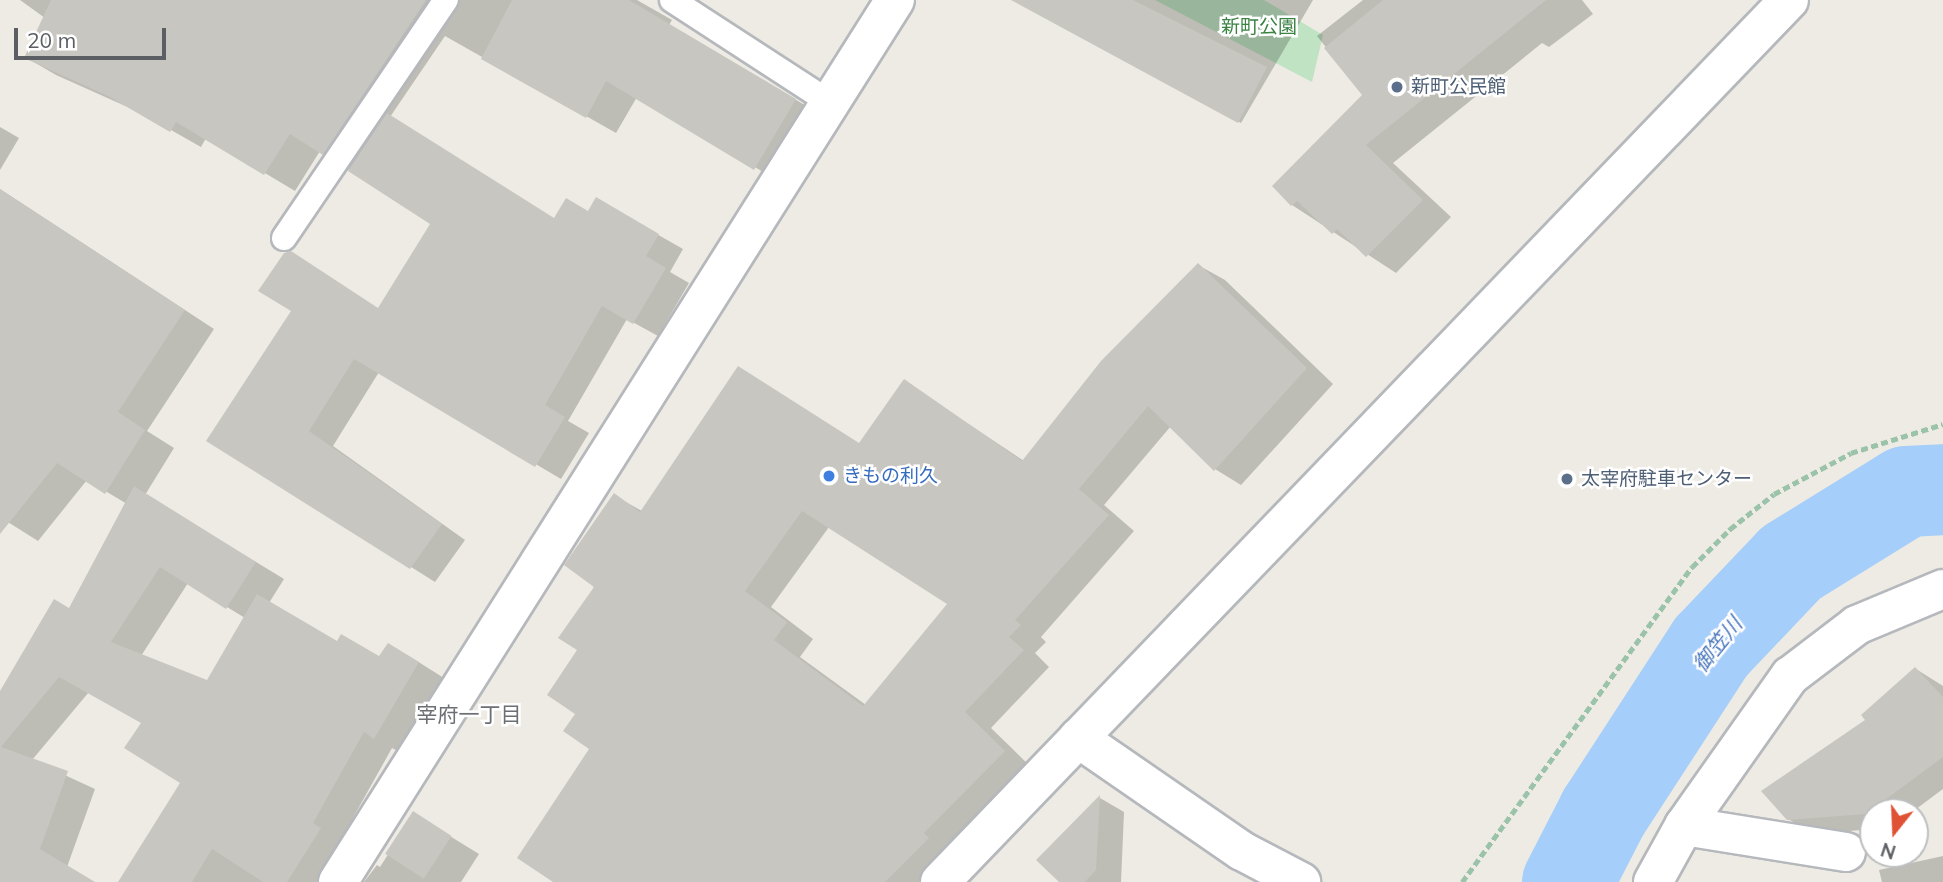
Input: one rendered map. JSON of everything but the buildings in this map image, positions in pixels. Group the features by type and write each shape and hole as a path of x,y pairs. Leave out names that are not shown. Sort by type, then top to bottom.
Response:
{"street":[{"path":"338,882 828,102 895,0"},
{"path":"940,882 1788,0"},
{"path":"1653,882 1684,826 1790,676 1857,625 1943,589"},
{"path":"1078,738 1242,851 1301,882"},
{"path":"1684,826 1846,852"}],"lane":[{"path":"284,238 446,0"},
{"path":"672,0 828,102"}],"path":[{"path":"1462,882 1692,567 1730,529 1774,494 1851,453 1943,424"}],"green space":[{"name":"新町公園","path":"1155,0 1264,0 1323,35 1312,82"}],"waterway":[{"name":"御笠川","path":"1567,882 1603,812 1711,646 1791,562 1906,491 1943,489"}],"place":[{"name":"新町公民館","path":"1397,87"},
{"name":"きもの利久","path":"829,476"},
{"name":"太宰府駐車センター","path":"1567,479"}],"district":[{"name":"宰府一丁目","path":"469,714"}]}
